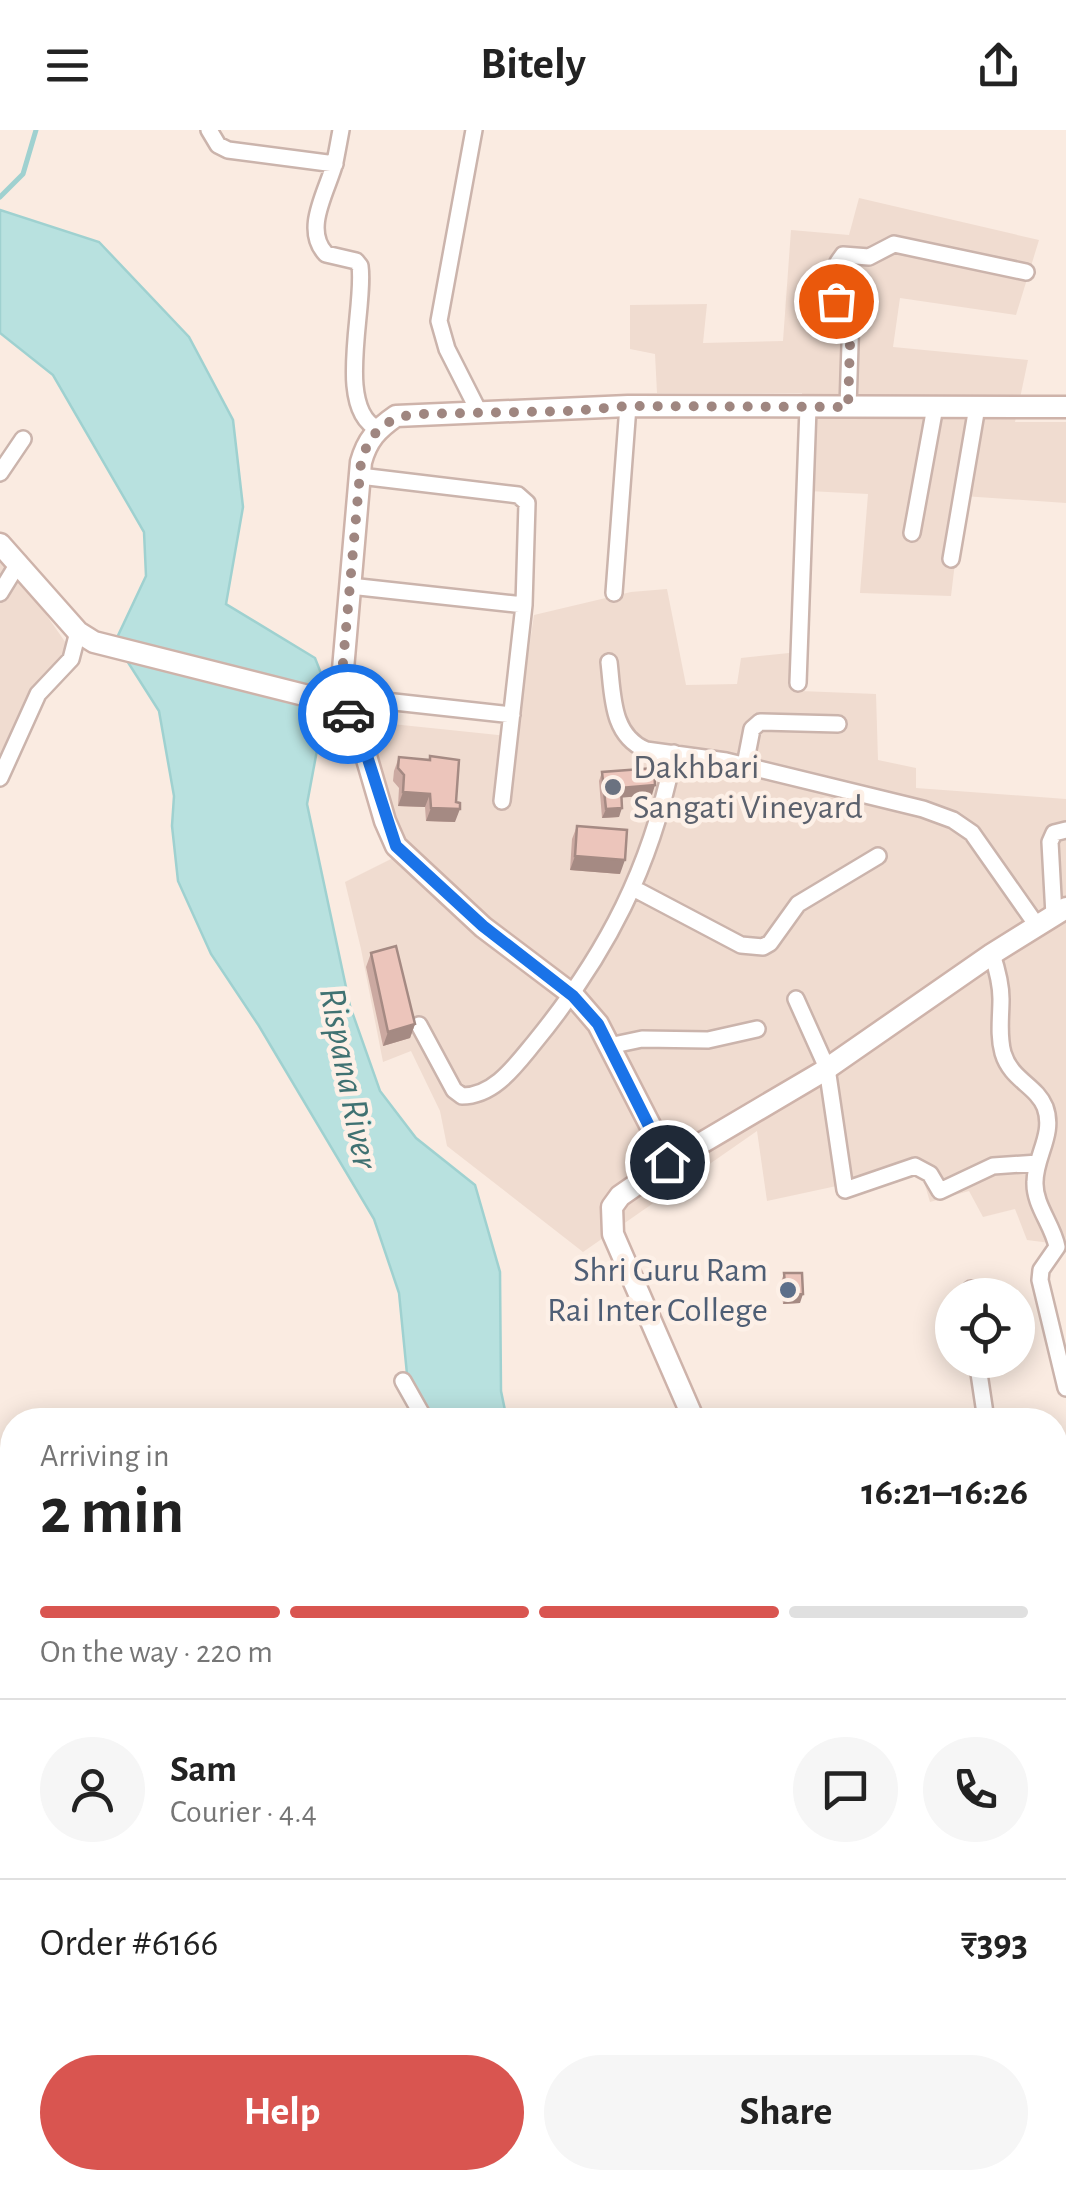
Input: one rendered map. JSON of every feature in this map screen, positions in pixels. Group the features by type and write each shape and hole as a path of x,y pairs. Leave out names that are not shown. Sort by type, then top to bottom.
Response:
{"street":[{"path":"209,130 218,145 228,150 334,164"},
{"path":"341,130 320,207 317,240 326,254 356,261 360,266 354,397 363,418 378,429"},
{"path":"474,130 440,321 448,349 479,412"},
{"path":"848,407 851,313 835,296 838,262 843,255 869,257 894,244 1026,272"},
{"path":"614,593 628,406"},
{"path":"666,1164 668,1160 598,1024 573,996 483,926 396,846 357,725 338,701 366,445 378,429 396,416 628,406 1066,407"},
{"path":"912,532 935,407"},
{"path":"950,558 978,407"},
{"path":"798,683 808,408"},
{"path":"0,473 22,439"},
{"path":"360,476 525,498 529,510 524,604 502,801"},
{"path":"0,544 78,632 105,647 338,701 512,715"},
{"path":"0,593 18,562"},
{"path":"350,586 524,604"},
{"path":"0,778 38,694 71,660 78,632"},
{"path":"609,662 614,708 627,739 646,750 745,765 953,820 972,833 1053,917"},
{"path":"745,765 752,729 760,722 838,724"},
{"path":"420,1025 454,1090 462,1096 474,1096 496,1084 521,1058 573,996 610,936 656,831 674,753"},
{"path":"1053,917 1050,842 1054,834 1066,830"},
{"path":"634,888 741,945 762,947 770,943 798,904 878,856"},
{"path":"689,1408 613,1234 612,1207 620,1196 666,1164 827,1068 992,954 1053,917"},
{"path":"992,954 998,975 1000,1035 1006,1064 1046,1108 1048,1127 1034,1187 1056,1248 1042,1270 1041,1291 1066,1388"},
{"path":"796,999 827,1068 844,1190 914,1166 930,1174 940,1190 992,1166 1038,1162"},
{"path":"609,1046 642,1039 708,1040 757,1029"},
{"path":"980,1378 984,1408"},
{"path":"403,1381 418,1408"}],"shaded area":[{"path":"859,198 1039,240 1016,315 900,298 893,347 1028,360 1015,422 1066,422 1066,503 963,496 951,596 860,593 868,494 808,491 802,393 657,393 655,354 630,349 630,305 707,304 703,343 783,341 791,230 849,235"},
{"path":"0,560 77,659 16,724 0,754"},
{"path":"667,589 686,685 737,684 741,658 799,652 800,691 876,694 878,760 916,768 916,788 1066,799 1066,1245 1027,1240 1015,1209 983,1217 969,1191 930,1202 920,1168 767,1201 757,1131 583,1252 447,1146 440,1111 411,1051 383,1062 345,882 403,853 380,768 373,722 516,737 534,615 631,592"}],"water":[{"name":"Rispana River","path":"0,210 99,242 189,337 233,420 243,507 226,604 315,658 328,691 307,804 350,1006 380,1091 416,1138 475,1185 500,1272 505,1408 421,1408 408,1384 399,1293 374,1219 259,1026 211,954 178,881 172,826 174,796 159,711 115,642 146,576 144,532 53,375 0,333"}],"building":[{"path":"430,756 459,760 456,802 460,809 431,808 430,794 403,792 399,757 430,760"},
{"path":"654,768 655,785 621,788 622,808 606,809 602,772"},
{"path":"577,826 627,830 625,860 575,856"},
{"path":"396,946 415,1024 388,1032 371,953"},
{"path":"784,1273 802,1273 803,1294 786,1295"}],"waterway":[{"path":"0,197 23,174 36,130"}],"way so far":[{"path":"348,714 340,704 340,696 361,462 366,445 378,429 396,416 418,414 628,406 848,407 851,313 836,301"}],"place":[{"name":"Dakhbari Sangati Vineyard","path":"613,787"},
{"name":"Shri Guru Ram Rai Inter College","path":"788,1290"}],"route":[{"path":"348,714 357,725 396,846 483,926 573,996 598,1024 667,1162"}]}
